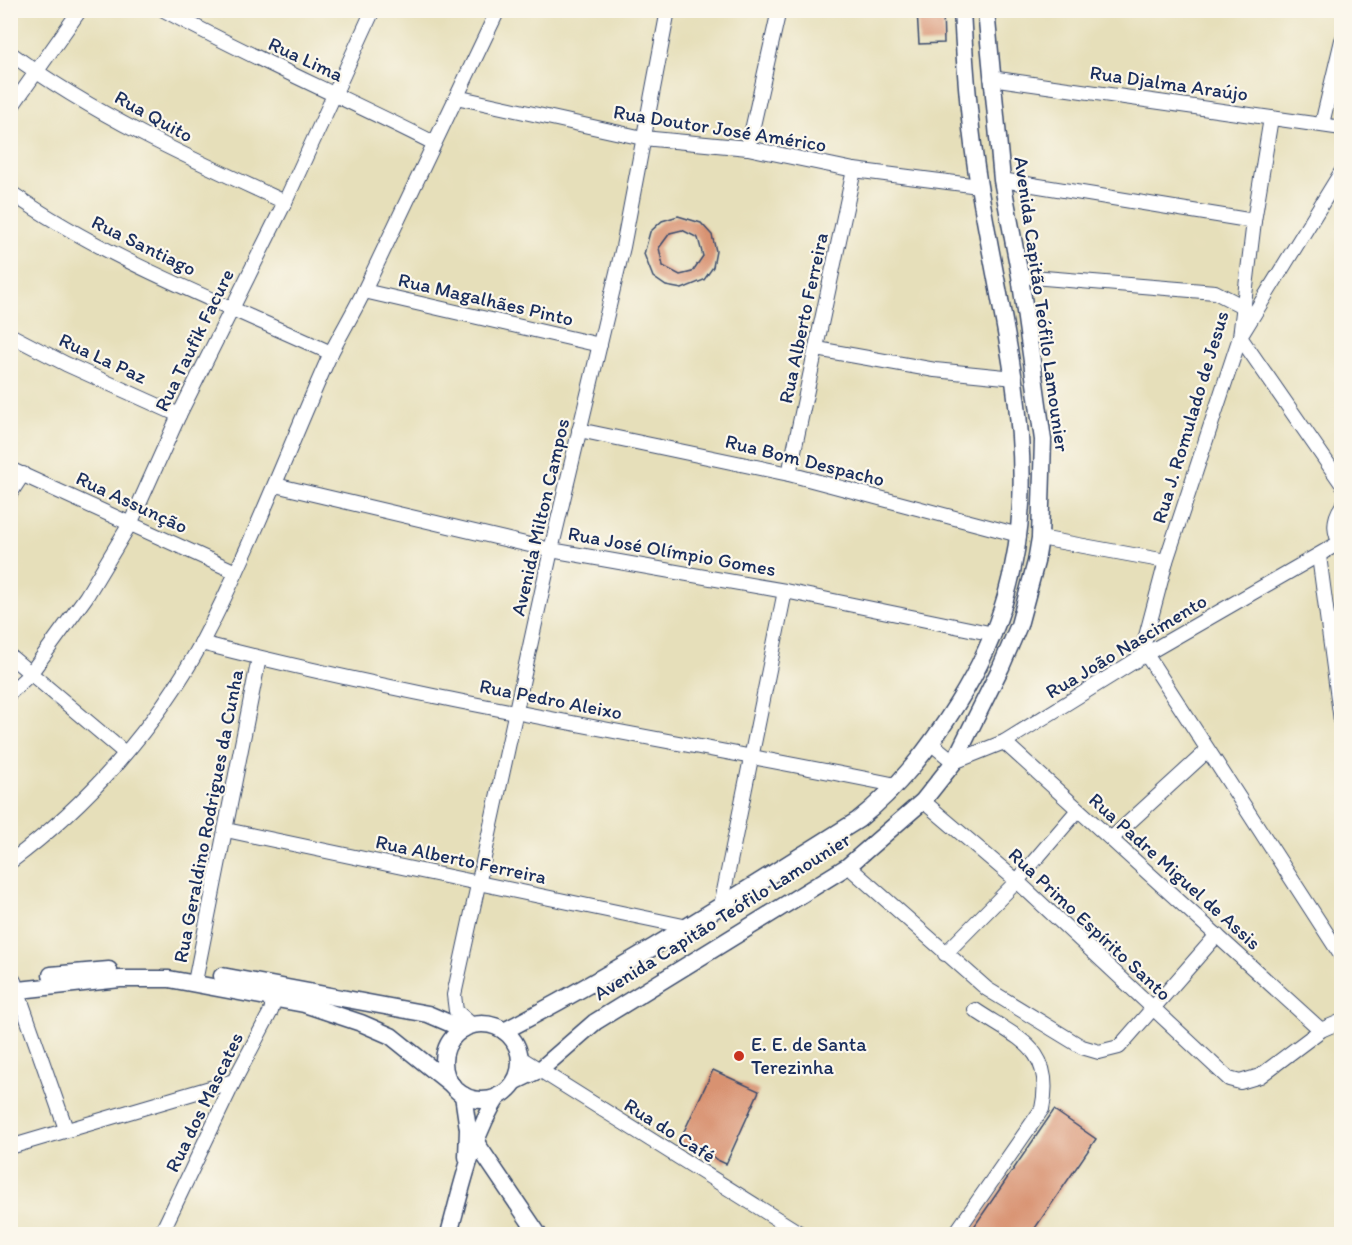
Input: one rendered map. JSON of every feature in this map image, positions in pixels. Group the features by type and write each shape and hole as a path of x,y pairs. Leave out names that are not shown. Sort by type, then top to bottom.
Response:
{"main road":[{"name":"Avenida Capitão Teófilo Lamounier","path":"504,1031 577,994 858,820 896,785 932,744 971,682 994,634 1009,592 1019,535 1023,458 1015,378 979,186 967,107 962,10"},
{"name":"Avenida Capitão Teófilo Lamounier","path":"516,1081 541,1069 595,1022 848,866 923,801 954,762 982,710 1019,625 1036,562 1040,538 1044,440 1020,276 1002,180 986,10"},
{"path":"967,107 994,102"},
{"path":"13,986 196,977 428,1014 468,1027"},
{"path":"277,991 391,1036 407,1046 458,1090 488,1099 500,1095"},
{"path":"449,1234 467,1167 489,1110 500,1095 516,1081 519,1057 517,1046 504,1031 489,1024 468,1027 453,1037 445,1054 446,1073 458,1090 468,1129 467,1167"},
{"path":"477,1144 538,1234"}],"street":[{"path":"10,109 80,10"},
{"name":"Rua Lima","path":"164,10 217,39 333,92 432,142"},
{"name":"Rua Taufik Facure","path":"10,693 30,674 86,597 131,522 179,415 285,202 333,92 373,10"},
{"path":"10,862 58,822 125,753 170,694 201,643 275,485 331,353 364,291 432,142 498,10"},
{"name":"Avenida Milton Campos","path":"468,1027 456,1011 454,996 517,714 550,550 623,247 668,10"},
{"path":"748,148 779,10"},
{"path":"1322,124 1337,73 1341,40"},
{"name":"Rua Quito","path":"10,53 36,72 178,153 285,202"},
{"name":"Rua Djalma Araújo","path":"991,78 1341,128"},
{"name":"Rua Doutor José Américo","path":"456,97 643,138 748,148 854,170 979,186"},
{"name":"Rua J. Romulado de Jesus","path":"1146,654 1144,638 1166,561 1239,337 1254,221 1271,118"},
{"name":"Rua Alberto Ferreira","path":"789,474 854,170"},
{"path":"1341,171 1239,337 1341,484"},
{"path":"1002,180 1254,221"},
{"name":"Rua Santiago","path":"10,192 46,217 112,254 331,353"},
{"path":"1020,276 1215,292 1244,307"},
{"name":"Rua Magalhães Pinto","path":"364,291 600,345"},
{"name":"Rua La Paz","path":"10,335 66,364 179,415"},
{"path":"817,349 935,370 1015,378"},
{"name":"Rua Bom Despacho","path":"579,430 789,474 1019,535"},
{"path":"10,494 17,472"},
{"name":"Rua Assunção","path":"17,472 131,522 236,572"},
{"name":"Rua José Olímpio Gomes","path":"275,485 550,550 785,591 994,634"},
{"path":"1340,544 1335,523 1341,506"},
{"path":"1040,538 1166,561"},
{"name":"Rua João Nascimento","path":"954,762 1004,742 1146,654 1340,544"},
{"path":"1319,556 1341,728"},
{"path":"721,906 785,591"},
{"name":"Rua Pedro Aleixo","path":"201,643 259,658 517,714 750,755 896,785"},
{"path":"1146,654 1341,957"},
{"path":"10,656 125,753"},
{"name":"Rua Geraldino Rodrigues da Cunha","path":"196,977 259,658"},
{"name":"Rua Padre Miguel de Assis","path":"1004,742 1321,1030"},
{"path":"932,744 954,762"},
{"path":"1112,838 1207,751"},
{"name":"Rua Primo Espírito Santo","path":"923,801 1017,881 1229,1078 1240,1082 1260,1076 1321,1030"},
{"path":"945,954 1017,881 1078,810"},
{"name":"Rua Alberto Ferreira","path":"226,830 687,927"},
{"path":"848,866 987,989 1082,1047 1099,1052 1119,1047 1217,935"},
{"path":"13,986 66,1129"},
{"name":"Rua dos Mascates","path":"161,1234 277,991"},
{"path":"955,1234 1041,1109 1046,1092 1044,1066 1031,1047 975,1010"},
{"path":"1321,1030 1341,1020"},
{"name":"Rua do Café","path":"519,1057 801,1234"},
{"path":"10,1147 234,1081"}],"building":[{"path":"917,10 943,10 944,43 919,44"},
{"path":"678,216 701,223 712,235 716,251 713,267 704,280 682,289 666,286 653,277 644,254 650,232 662,221","holes":["682,230 698,238 703,256 692,272 680,275 663,266 659,248 670,233"]},
{"path":"713,1070 759,1091 726,1164 679,1142"},
{"path":"1054,1110 1096,1139 1031,1234 969,1234"}],"place":[{"name":"E. E. de Santa Terezinha","path":"739,1056"}]}
